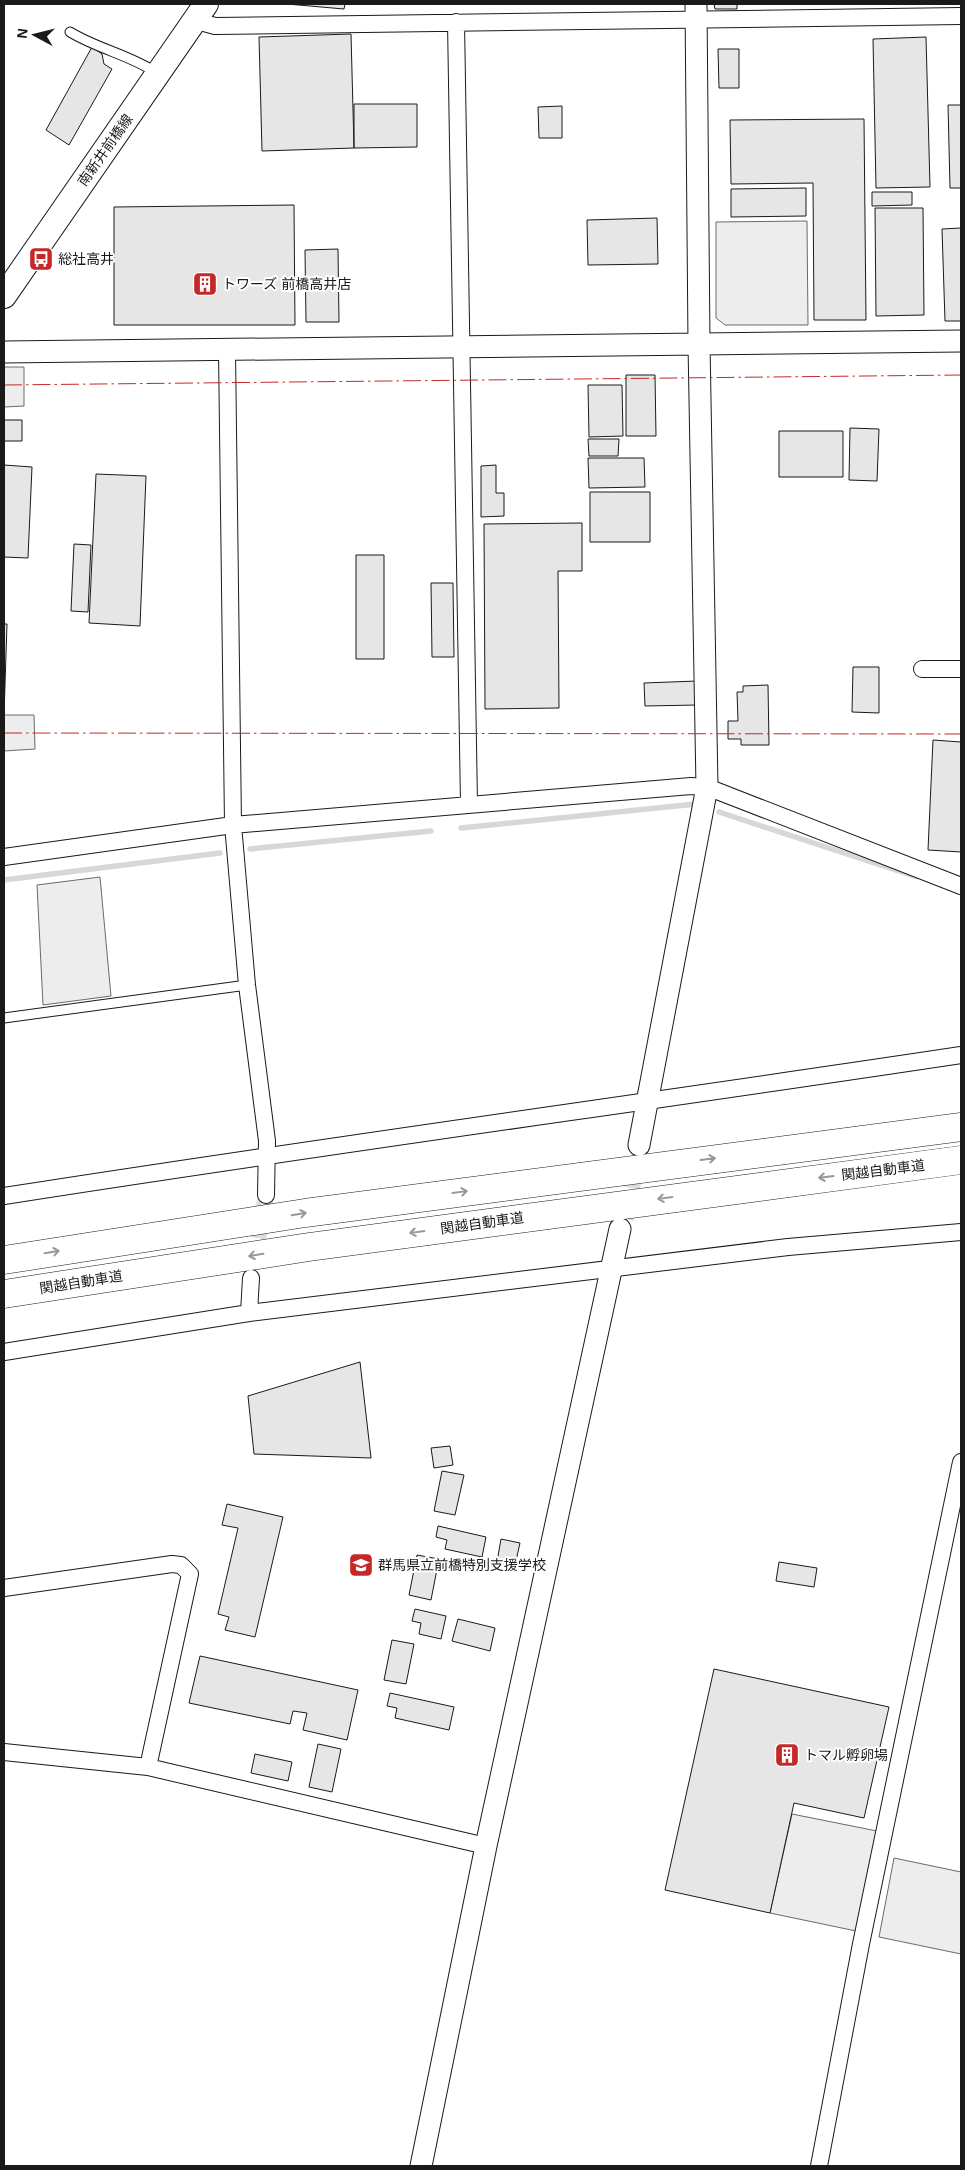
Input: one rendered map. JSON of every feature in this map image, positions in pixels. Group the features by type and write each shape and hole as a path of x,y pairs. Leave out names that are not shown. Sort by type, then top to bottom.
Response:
{"highway":[{"path":"4,1260 315,1212 961,1127"},
{"name":"関越自動車道","path":"4,1294 318,1246 961,1160"}],"main road":[{"name":"南新井前橋線","path":"4,296 202,10"}],"street":[{"path":"202,10 204,23 215,26 456,22 696,11 961,16"},
{"path":"638,1145 648,1102 707,787 699,344 696,11"},
{"path":"456,22 468,804"},
{"path":"4,352 961,341"},
{"path":"227,350 233,825 247,985 268,1154 266,1195"},
{"path":"922,669 961,669"},
{"path":"4,857 233,825 691,786 707,787 961,886"},
{"path":"4,1196 268,1154 648,1102 961,1055"},
{"path":"421,2166 486,1846 620,1230"},
{"path":"4,1352 248,1313 845,1241 961,1232"},
{"path":"248,1313 251,1278"},
{"path":"819,2166 861,1944 961,1462"},
{"path":"4,1588 172,1564 181,1565 190,1574 148,1767"},
{"path":"4,1752 148,1767 486,1846"}],"lane":[{"path":"70,32 83,40 143,64 158,74"},
{"path":"4,1018 247,985"}],"shaded area":[{"path":"807,221 808,325 725,325 716,318 716,222"},
{"path":"4,367 24,367 24,406 4,407"},
{"path":"4,715 34,715 35,749 4,751"},
{"path":"100,877 111,996 43,1005 37,885"},
{"path":"792,1814 877,1831 856,1931 770,1913"},
{"path":"894,1858 961,1872 961,1954 879,1937"}],"building":[{"path":"287,4 345,4 344,9"},
{"path":"714,4 737,4 737,9 715,9"},
{"path":"351,34 354,148 262,151 259,37"},
{"path":"926,37 930,187 876,188 873,39"},
{"path":"92,47 102,54 104,64 112,69 69,145 46,130"},
{"path":"718,49 739,49 739,88 719,88"},
{"path":"354,104 417,104 417,147 354,148"},
{"path":"948,105 961,105 961,188 950,188"},
{"path":"562,106 562,138 539,138 538,107"},
{"path":"864,119 866,320 814,320 813,183 731,184 730,120"},
{"path":"806,188 806,216 731,217 731,189"},
{"path":"872,192 912,192 912,205 872,206"},
{"name":"トワーズ 前橋高井店","path":"294,205 295,325 114,325 114,207"},
{"path":"875,208 923,208 924,315 876,316"},
{"path":"657,218 658,264 588,265 587,220"},
{"path":"961,228 961,321 945,321 942,229"},
{"path":"338,249 339,322 306,322 305,250"},
{"path":"626,375 655,375 656,436 626,436"},
{"path":"588,385 622,385 623,436 589,437"},
{"path":"4,420 22,420 22,441 4,441"},
{"path":"850,428 879,429 877,481 849,480"},
{"path":"779,431 843,431 843,477 779,477"},
{"path":"588,439 619,439 618,456 589,456"},
{"path":"588,458 644,458 645,487 589,488"},
{"path":"4,465 32,467 28,558 4,557"},
{"path":"496,465 496,493 504,493 504,516 481,517 481,466"},
{"path":"96,474 146,476 140,626 89,623"},
{"path":"590,492 650,492 650,542 590,542"},
{"path":"582,523 582,571 558,571 559,708 485,709 484,524"},
{"path":"74,544 91,545 88,612 71,611"},
{"path":"356,555 384,555 384,659 356,659"},
{"path":"431,583 453,583 454,657 432,657"},
{"path":"4,624 7,624 4,715"},
{"path":"853,667 879,667 879,713 852,712"},
{"path":"697,681 698,705 645,706 644,683"},
{"path":"768,685 769,745 741,745 741,739 728,739 728,721 738,721 737,692 743,692 743,686"},
{"path":"933,740 961,742 961,852 928,850"},
{"path":"360,1362 371,1458 254,1454 248,1396"},
{"path":"450,1446 453,1465 434,1468 431,1448"},
{"path":"442,1471 464,1475 455,1515 434,1511"},
{"path":"227,1504 283,1517 255,1637 225,1630 229,1617 218,1614 238,1528 222,1525"},
{"path":"438,1526 486,1537 482,1557 445,1549 447,1540 436,1537"},
{"path":"501,1539 520,1543 515,1565 497,1562"},
{"path":"417,1555 439,1559 431,1600 409,1595"},
{"path":"779,1562 817,1568 814,1587 776,1581"},
{"path":"415,1609 446,1616 441,1639 419,1634 421,1623 412,1621"},
{"path":"458,1619 495,1628 490,1651 452,1641"},
{"path":"392,1640 414,1644 406,1684 384,1680"},
{"path":"200,1656 358,1690 347,1740 303,1730 307,1713 293,1711 290,1724 189,1703"},
{"name":"トマル孵卵場","path":"714,1669 889,1707 864,1818 794,1803 770,1913 665,1890"},
{"path":"390,1693 454,1707 449,1730 395,1718 397,1708 387,1706"},
{"path":"318,1744 341,1749 332,1792 309,1787"},
{"path":"255,1754 292,1762 288,1781 251,1773"}],"waterway":[{"path":"461,828 696,804"},
{"path":"719,812 917,877"},
{"path":"250,849 431,831"},
{"path":"4,880 220,853"}],"tunnel":[{"path":"623,1219 636,1156"},
{"path":"254,1262 266,1195"}],"power":[{"path":"4,385 961,375"},
{"path":"4,733 961,734"}],"place":[{"name":"総社高井","path":"41,259"},
{"name":"トワーズ 前橋高井店","path":"205,284"},
{"name":"群馬県立前橋特別支援学校","path":"361,1565"},
{"name":"トマル孵卵場","path":"787,1755"}]}
